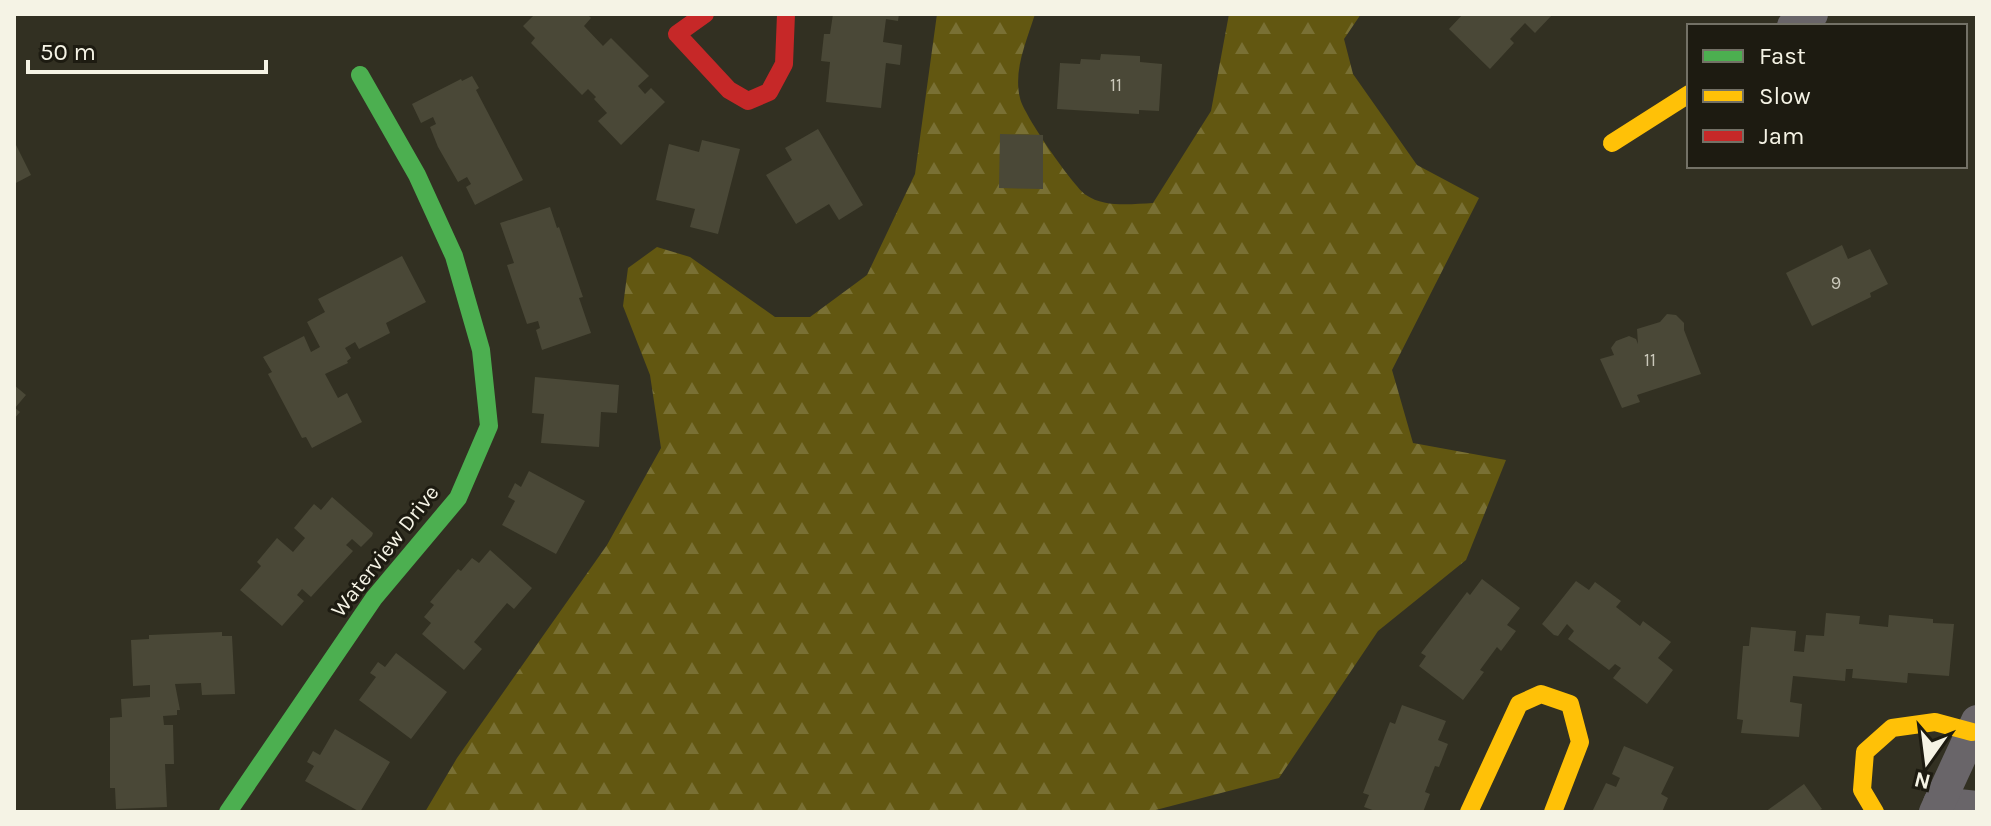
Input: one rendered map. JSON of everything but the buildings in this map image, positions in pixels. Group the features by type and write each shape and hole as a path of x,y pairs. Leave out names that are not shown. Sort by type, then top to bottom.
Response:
{"street":[{"path":"705,14 668,24 729,90 748,101 769,92 784,64 786,14"},
{"name":"Waterview Drive","path":"228,812 374,598 458,498 489,426 481,350 454,256 417,175 360,75"},
{"path":"1612,143 1687,95"},
{"path":"1469,812 1519,704 1541,694 1570,704 1580,742 1553,812"},
{"path":"1875,812 1862,790 1865,752 1892,728 1935,722 1974,727 1937,808 1977,807"}],"green space":[{"path":"937,14 1035,14 1018,77 1023,106 1060,165 1086,195 1110,204 1128,204 1153,203 1211,111 1229,14 1361,14 1344,39 1353,74 1417,165 1479,198 1392,370 1413,443 1506,460 1466,560 1378,631 1279,778 1148,812 425,812 457,758 607,545 661,448 650,375 623,306 628,268 657,247 690,257 775,317 810,317 867,275 915,174"}],"traffic: fast":[{"path":"228,812 374,598 458,498 489,426 481,350 454,256 417,175 360,75"}],"traffic: slow":[{"path":"1612,143 1687,95"},
{"path":"1469,812 1519,704 1541,694 1570,704 1580,742 1553,812"},
{"path":"1875,812 1862,790 1865,752 1892,728 1935,722 1972,732"}],"traffic: jam":[{"path":"705,14 677,34 729,90 748,101 769,92 784,64 786,14"}]}
